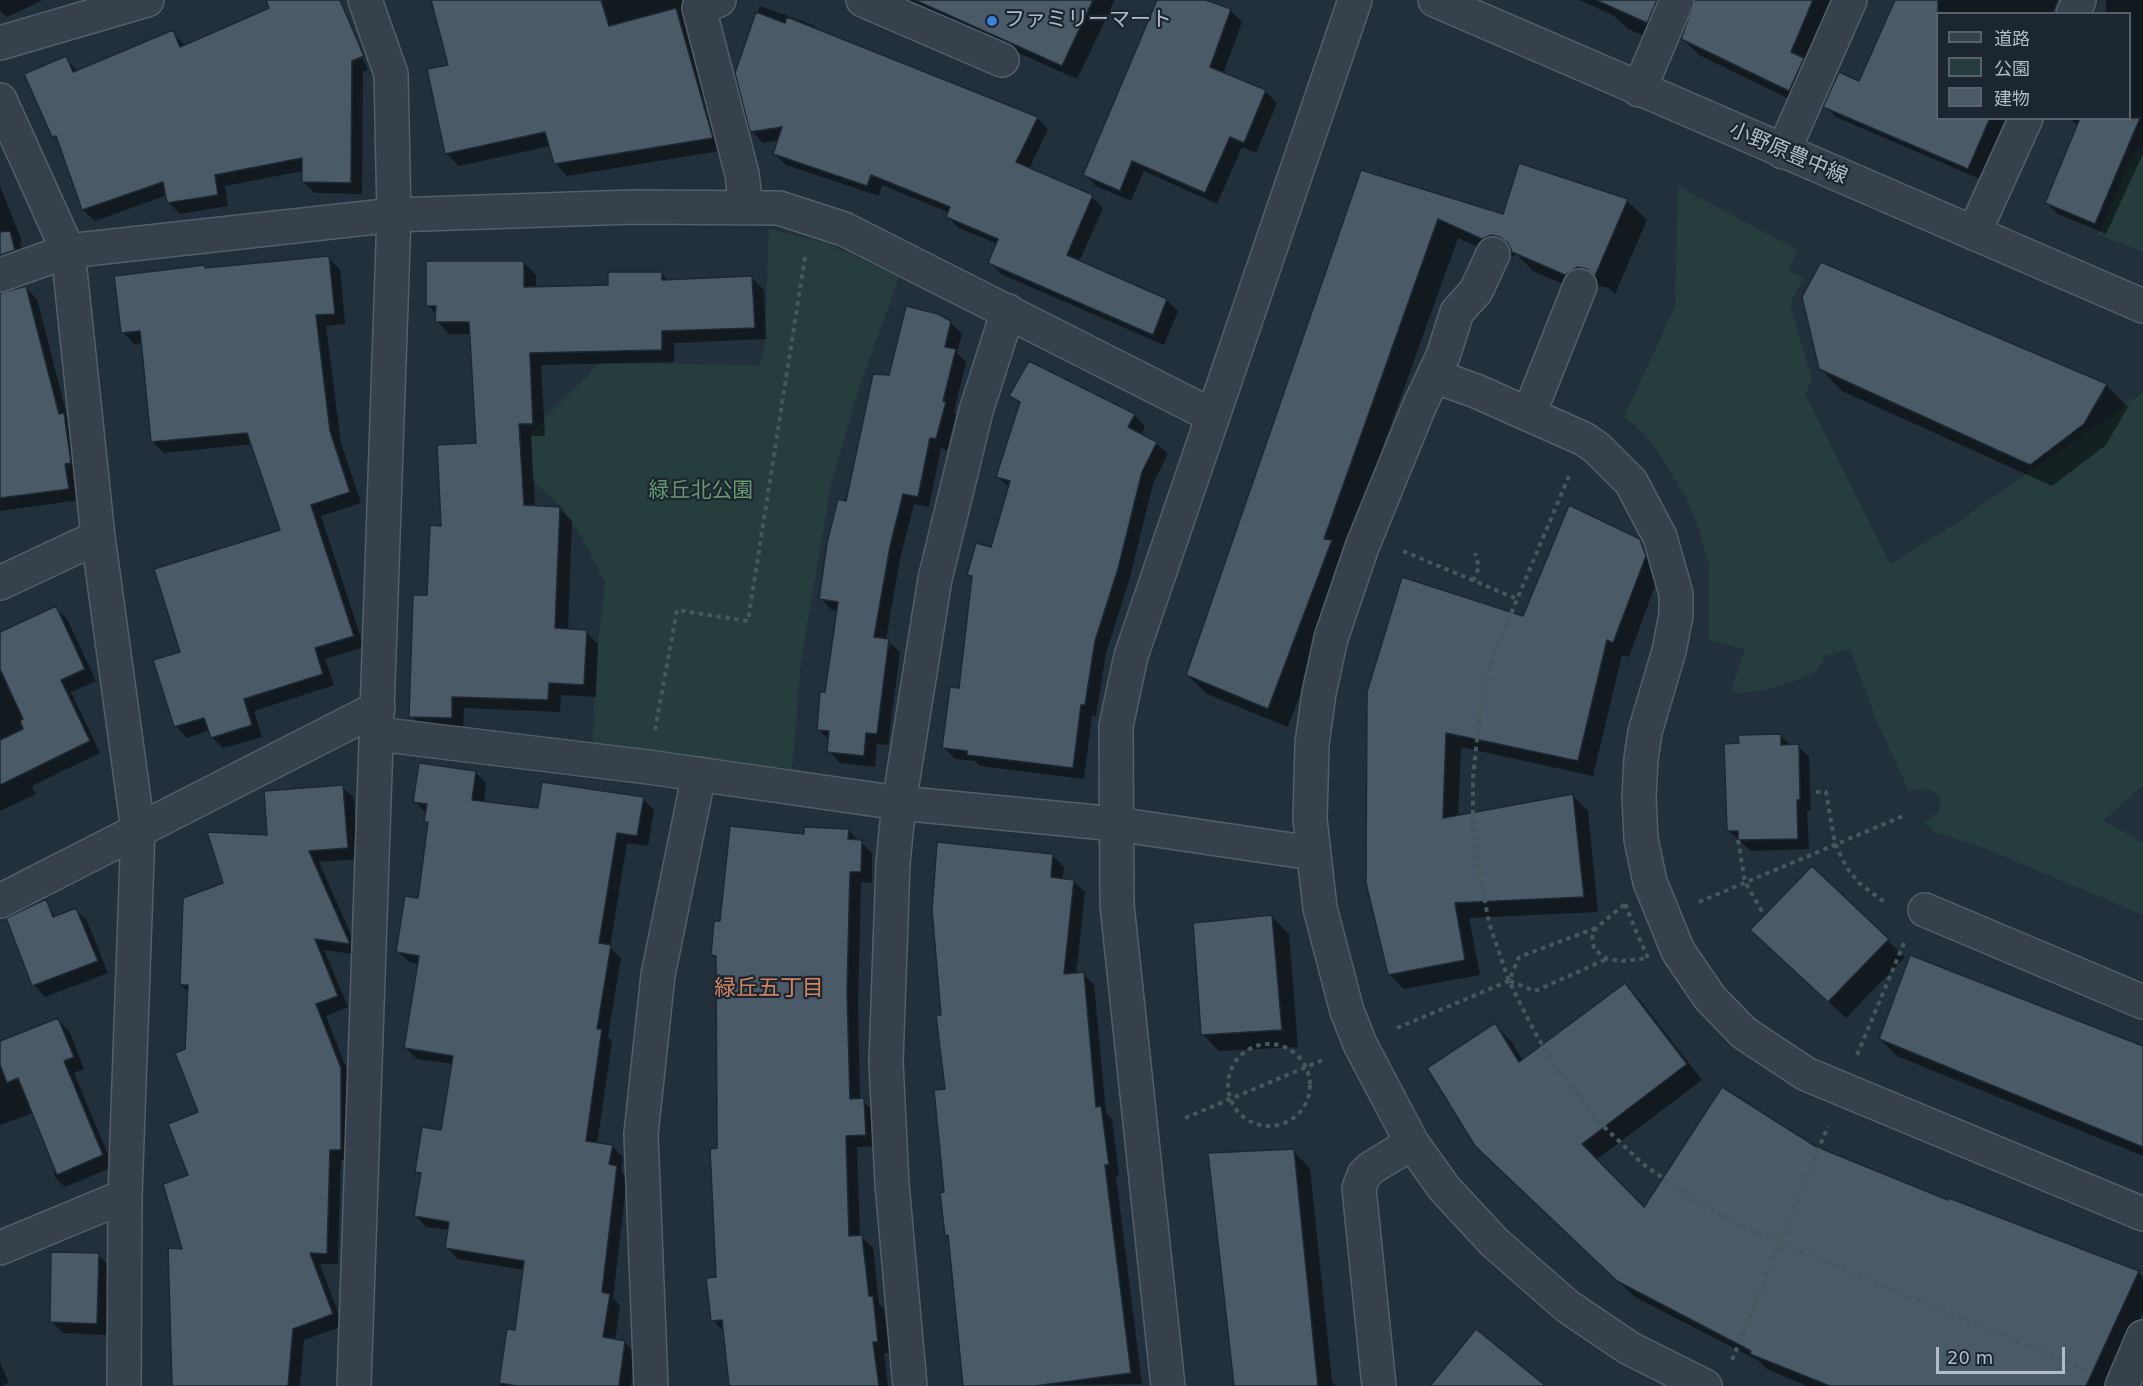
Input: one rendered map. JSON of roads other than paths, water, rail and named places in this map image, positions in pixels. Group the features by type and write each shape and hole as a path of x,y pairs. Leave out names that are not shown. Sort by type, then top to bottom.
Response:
{"street":[{"path":"0,43 147,0"},
{"path":"349,1384 377,721 394,215 391,74 365,0"},
{"path":"719,0 699,8 742,174 746,208"},
{"path":"863,0 1002,60"},
{"path":"1168,1386 1117,905 1116,726 1131,656 1211,415 1355,0"},
{"name":"小野原豊中線","path":"1434,0 2143,306"},
{"path":"1639,90 1677,0"},
{"path":"1783,152 1850,0"},
{"path":"0,100 68,251 98,537 138,830 125,1196 124,1386"},
{"path":"1974,233 2025,120"},
{"path":"0,275 68,251 394,215 633,207 779,208 844,229 1211,415"},
{"path":"1493,254 1476,291 1457,312 1434,376 1362,547 1331,638 1319,693 1312,744 1312,853 1326,937 1360,1044 1412,1143 1428,1168 1477,1225 1547,1290 1629,1348 1705,1386"},
{"path":"1529,414 1580,286"},
{"path":"910,1386 892,1184 886,1062 893,863 899,803 935,579 976,411 1008,311"},
{"path":"1434,376 1584,439 1612,460 1641,497 1660,537 1676,594 1676,615 1669,651 1645,732 1639,798 1650,924 1678,951 1725,1016 1762,1046 1806,1074 1842,1091 2143,1214"},
{"path":"0,583 98,537"},
{"path":"0,901 138,830 377,721 648,767 899,803 1116,824 1312,853"},
{"path":"651,1386 641,1134 658,975 699,774"},
{"path":"1920,913 2143,1002"},
{"path":"1379,1386 1359,1188 1364,1175 1371,1168 1412,1143"},
{"path":"0,1248 125,1196"},
{"path":"2122,1386 2143,1337"}],"place":[{"name":"ファミリーマート","path":"992,21"}],"district":[{"name":"緑丘五丁目","path":"769,989"}],"park label":[{"name":"緑丘北公園","path":"701,492"}]}
